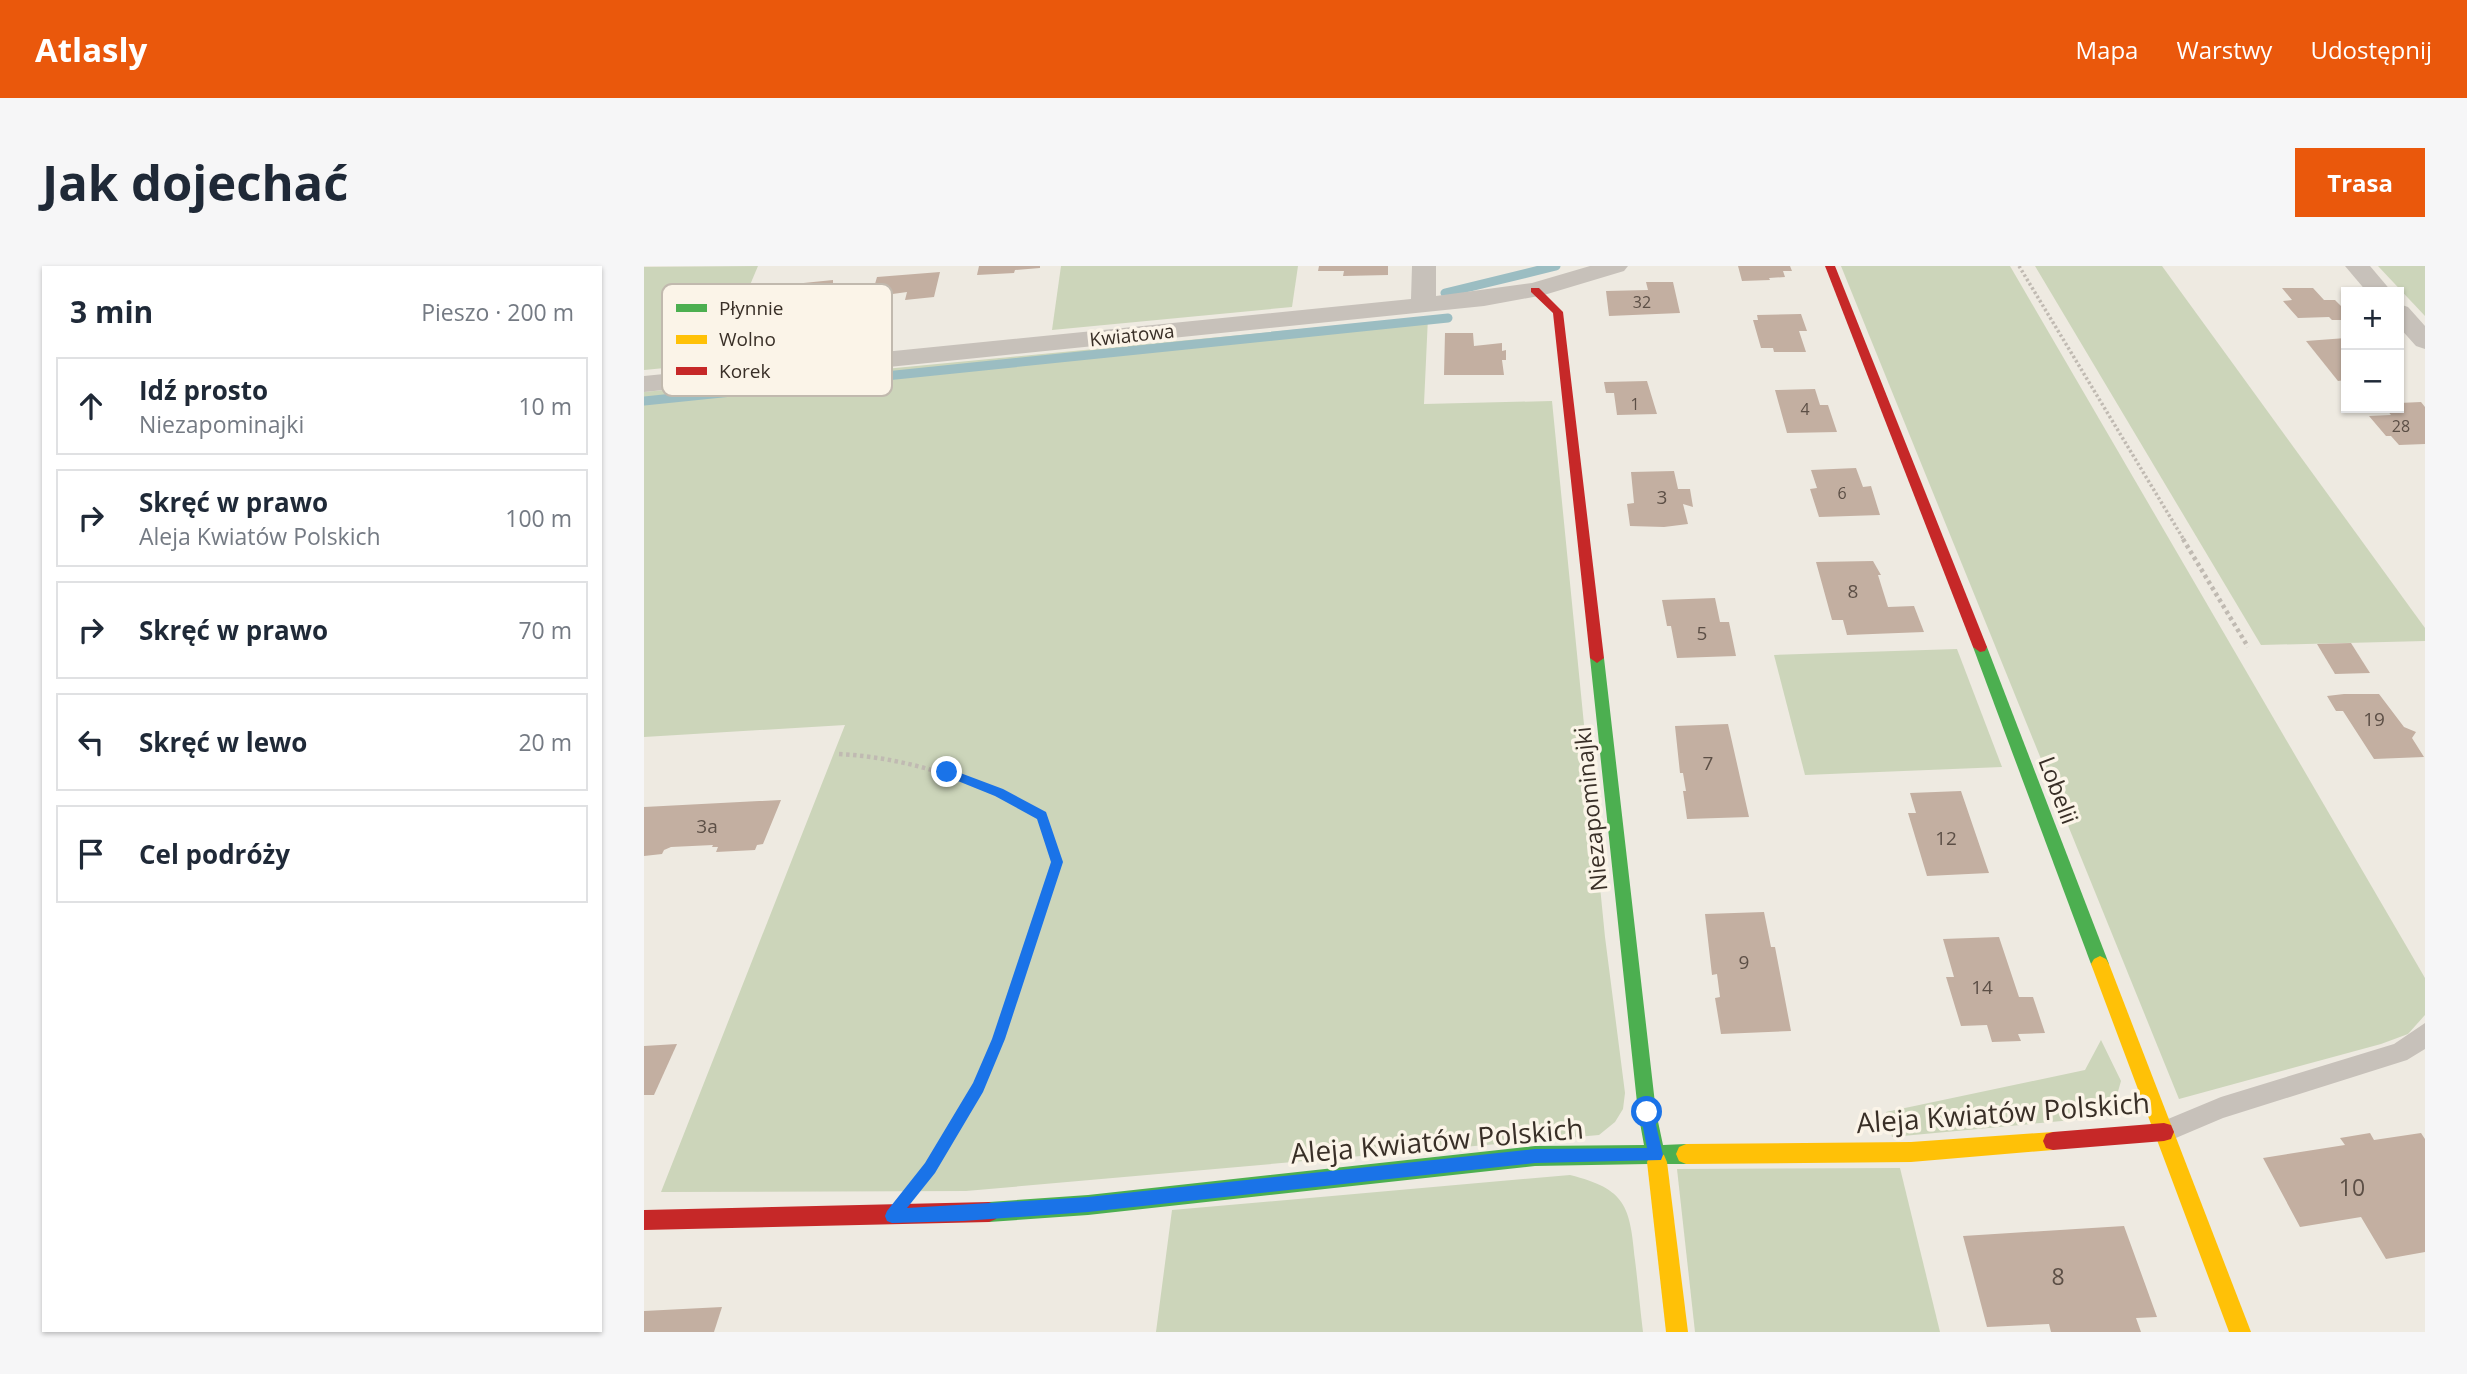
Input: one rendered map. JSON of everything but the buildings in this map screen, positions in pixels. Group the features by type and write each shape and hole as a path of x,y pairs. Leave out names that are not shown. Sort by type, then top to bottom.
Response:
{"street":[{"path":"1423,306 1424,266"},
{"name":"Kwiatowa","path":"892,359 1484,299 1535,290 1616,266"},
{"name":"Lobelii","path":"1830,266 1950,568 2240,1332"},
{"path":"2357,266 2376,287"},
{"name":"Niezapominajki","path":"1535,290 1558,312 1647,1112 1656,1155 1677,1332"},
{"path":"2404,318 2425,341"},
{"name":"Kwiatowa","path":"644,384 662,382"},
{"name":"Aleja Kwiatów Polskich","path":"644,1220 963,1214 1088,1205 1535,1156 1911,1152 2164,1132"}],"lane":[{"name":"Aleja Kwiatów Polskich","path":"2164,1132 2221,1108 2399,1053 2413,1046 2425,1033"}],"path":[{"path":"2019,266 2248,646"},
{"path":"839,754 897,759 947,772 999,793 1042,816 1057,862 999,1039 978,1088 930,1168 892,1216"}],"green space":[{"path":"758,266 750,284 662,284 662,368 644,370 644,267"},
{"path":"1061,266 1298,266 1292,307 1052,330"},
{"path":"1841,266 2010,266 2425,978 2425,1015 2408,1034 2381,1044 2179,1099"},
{"path":"2035,266 2162,266 2425,628 2425,641 2261,645"},
{"path":"2378,266 2425,266 2425,316 2404,294 2404,287 2398,287"},
{"path":"1428,317 1424,404 1552,401 1605,937 1625,1093 1623,1109 1615,1122 1599,1135 966,1191 661,1192 845,725 644,737 644,392 662,390 662,396 892,396 892,368"},
{"path":"1957,649 2002,767 1805,775 1774,655"},
{"path":"2101,1040 2121,1081 2115,1102 2105,1117 1892,1137 1886,1112 2085,1070"},
{"path":"1900,1168 1940,1332 1695,1332 1677,1169"},
{"path":"1570,1175 1603,1187 1622,1202 1631,1226 1643,1332 1156,1332 1172,1210"}],"waterway":[{"path":"1445,293 1556,266"},
{"path":"892,375 1448,318"},
{"path":"644,401 692,396"}],"traffic: fast":[{"path":"1980,647 2100,964"},
{"path":"1597,658 1647,1112 1657,1162"},
{"path":"989,1212 1088,1205 1535,1156 1686,1154"}],"traffic: slow":[{"path":"2100,964 2240,1332"},
{"path":"1686,1154 1911,1152 2053,1141"},
{"path":"1657,1162 1677,1332"}],"traffic: jam":[{"path":"1830,266 1980,647"},
{"path":"1535,290 1558,312 1597,658"},
{"path":"2053,1141 2164,1132"},
{"path":"644,1220 989,1212"}],"route":[{"path":"947,772 999,793 1042,816 1057,862 999,1039 978,1088 930,1168 892,1216 1088,1205 1535,1156 1656,1155 1647,1112"}]}
